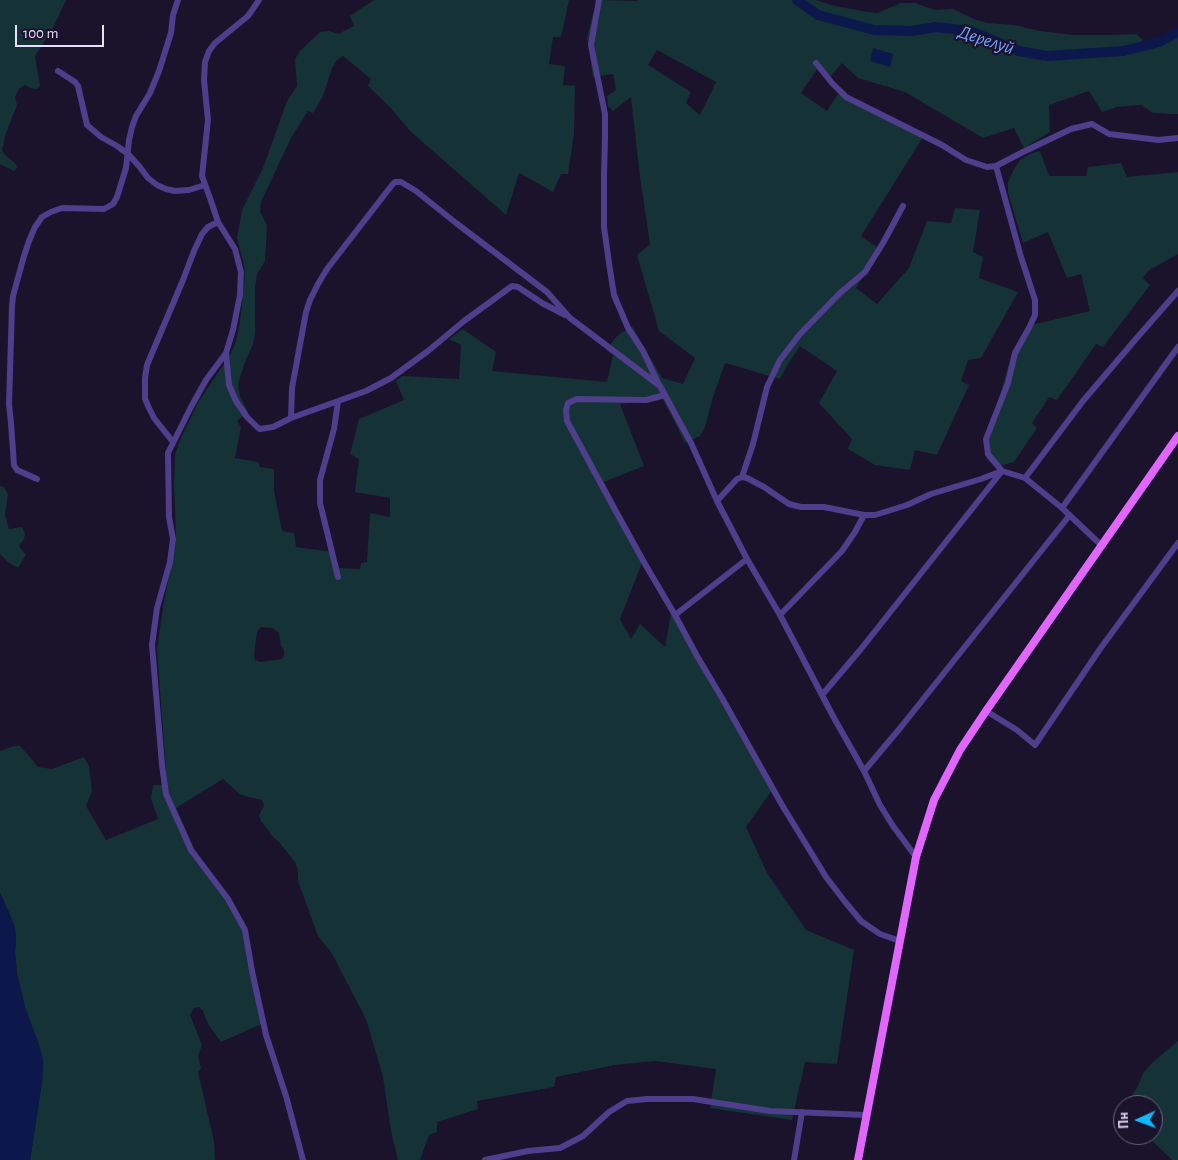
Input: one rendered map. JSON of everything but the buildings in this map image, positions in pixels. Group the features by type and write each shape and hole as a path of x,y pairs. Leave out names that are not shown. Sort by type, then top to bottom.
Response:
{"main road":[{"path":"858,1160 916,857 934,800 960,750 986,711 1178,436"}],"street":[{"path":"37,479 17,470 14,465 9,404 13,296 29,241 42,217 51,212 62,208 104,209 113,204 123,182 132,127 159,71 171,33 173,14 178,0"},
{"path":"259,0 248,16 215,44 209,51 205,62 204,80 208,120 202,176 218,222 234,249 241,272 240,295 226,353 206,380 168,453 167,478 172,539 170,562 157,608 152,645 166,794 191,850 228,899 245,930 266,1035 286,1096 303,1160"},
{"path":"599,0 591,45 605,114 604,227 614,295 628,328 691,443 716,501 780,615 864,771 880,805 916,857"},
{"path":"816,63 846,97 942,145 966,160 986,167 996,166 1071,129 1092,124 1109,134 1158,140 1178,138"},
{"path":"58,70 78,86 87,125 100,137 128,154 148,178 157,185 175,191 206,186"},
{"path":"996,166 1035,300 1035,315 1015,353 1008,384 986,439 988,454 1002,471 1025,478 1062,508 1101,545"},
{"path":"291,418 294,380 306,312 310,300 327,269 395,182 401,182 416,191 547,292 570,318"},
{"path":"742,478 753,444 767,387 780,360 800,334 840,293 865,272 903,206"},
{"path":"173,442 154,418 149,408 145,386 147,365 202,234 208,227 218,222"},
{"path":"226,353 229,385 236,401 257,427 260,429 273,427 291,418 366,391 391,378 512,286 518,286 542,303 570,318 660,386"},
{"path":"1025,478 1084,401 1178,291"},
{"path":"1062,508 1178,347"},
{"path":"665,396 646,400 577,399 568,403 566,410 567,421 644,564 675,614 782,806 826,877 861,921 880,934 900,941"},
{"path":"338,401 334,429 320,480 320,503 338,577"},
{"path":"716,501 737,480 747,478 790,504 801,507 824,506 864,515 875,515 907,505 931,494 1002,471"},
{"path":"822,696 862,649 1002,471"},
{"path":"780,615 842,550 864,515"},
{"path":"864,771 1069,516"},
{"path":"986,711 1011,726 1035,745 1100,649 1178,544"},
{"path":"675,614 747,558"},
{"path":"485,1160 528,1151 560,1148 583,1136 609,1112 627,1101 693,1099 770,1111 866,1115"},
{"path":"794,1160 802,1112"}],"green space":[{"path":"0,0 66,0 53,28 35,56 40,86 37,89 25,85 19,89 15,97 17,105 6,133 2,150 16,164 17,168 14,171 0,164"},
{"path":"374,0 569,0 561,37 553,37 549,64 565,66 563,85 575,86 574,133 568,174 561,174 553,192 519,173 506,215 410,131 390,107 368,86 371,79 343,56 337,60 332,68 323,96 313,113 308,111 291,138 261,202 260,211 267,226 265,261 257,274 253,344 238,384 240,396 248,412 237,421 241,427 235,458 258,462 260,467 274,469 274,491 282,531 294,533 296,547 334,552 339,568 360,569 361,563 367,562 370,513 390,517 390,498 355,492 359,459 350,454 359,419 404,400 396,381 402,376 459,379 461,345 449,339 463,329 496,352 492,371 607,382 613,355 606,350 617,336 632,326 662,378 683,384 695,358 659,331 637,255 650,244 631,97 613,111 608,106 607,96 616,90 613,74 593,77 587,38 593,13 599,14 602,0 815,0 835,6 877,13 901,3 915,3 935,10 953,9 987,23 1014,25 1040,31 1074,35 1136,34 1152,45 1178,35 1178,114 1153,113 1141,105 1117,107 1102,112 1089,91 1049,105 1050,132 1024,148 1014,128 983,138 905,92 858,78 842,63 827,81 817,69 801,93 827,111 842,88 850,96 925,134 861,236 881,250 856,288 877,304 909,268 927,221 951,223 955,208 980,210 973,252 983,257 979,278 1018,292 981,358 968,360 961,381 969,385 937,455 915,450 910,470 875,465 848,449 852,439 819,403 837,371 800,346 780,379 725,363 705,427 700,436 685,443 662,397 620,404 644,466 604,482 644,558 620,619 631,639 640,624 665,647 672,608 774,787 746,827 767,873 806,930 854,950 837,1064 805,1062 792,1120 710,1108 716,1069 655,1061 615,1065 556,1077 554,1087 477,1101 478,1109 437,1122 437,1132 429,1135 420,1160 398,1160 391,1131 383,1077 366,1019 331,952 318,936 298,881 298,870 295,862 261,821 259,815 264,806 262,800 241,795 223,779 176,808 194,848 206,869 244,926 266,1022 221,1042 199,1007 194,1008 190,1015 202,1045 198,1056 201,1068 198,1072 214,1141 215,1160 30,1160 42,1082 43,1060 25,1007 17,974 15,928 0,893 0,751 20,746 38,767 52,769 84,757 89,766 92,791 86,806 106,840 158,819 151,798 153,785 167,785 157,649 176,539 175,455 180,440 199,401 230,355 236,341 245,275 237,238 242,210 263,168 287,101 297,86 295,59 300,51 320,32 329,31 338,34 354,26 350,16","holes":["657,50 716,82 700,115 686,103 691,92 648,65","261,627 273,628 279,633 281,646 284,650 282,659 261,662 255,660 257,632"]},
{"path":"1040,151 1049,176 1086,176 1088,167 1121,163 1127,177 1178,172 1178,254 1148,271 1143,278 1150,285 1103,347 1096,344 1057,400 1049,397 1032,423 1037,428 1014,462 995,467 987,459 984,445 1013,350 1027,326 1090,311 1081,274 1067,278 1048,232 1023,243 1008,193 1008,182 1020,160"},
{"path":"0,486 4,487 8,494 5,515 9,529 22,527 25,534 19,546 26,555 18,568 0,554"},
{"path":"1178,1041 1178,1160 1172,1160 1156,1145 1163,1145 1163,1095 1132,1095 1143,1073"}],"shaded area":[{"path":"873,48 893,54 890,67 870,61"},
{"path":"0,893 15,928 17,974 25,1007 43,1060 42,1082 30,1160 0,1160"}],"waterway":[{"name":"Дерелуй","path":"797,0 818,15 874,30 912,31 936,27 970,31 1019,51 1047,56 1124,51 1159,42 1178,32"}]}
